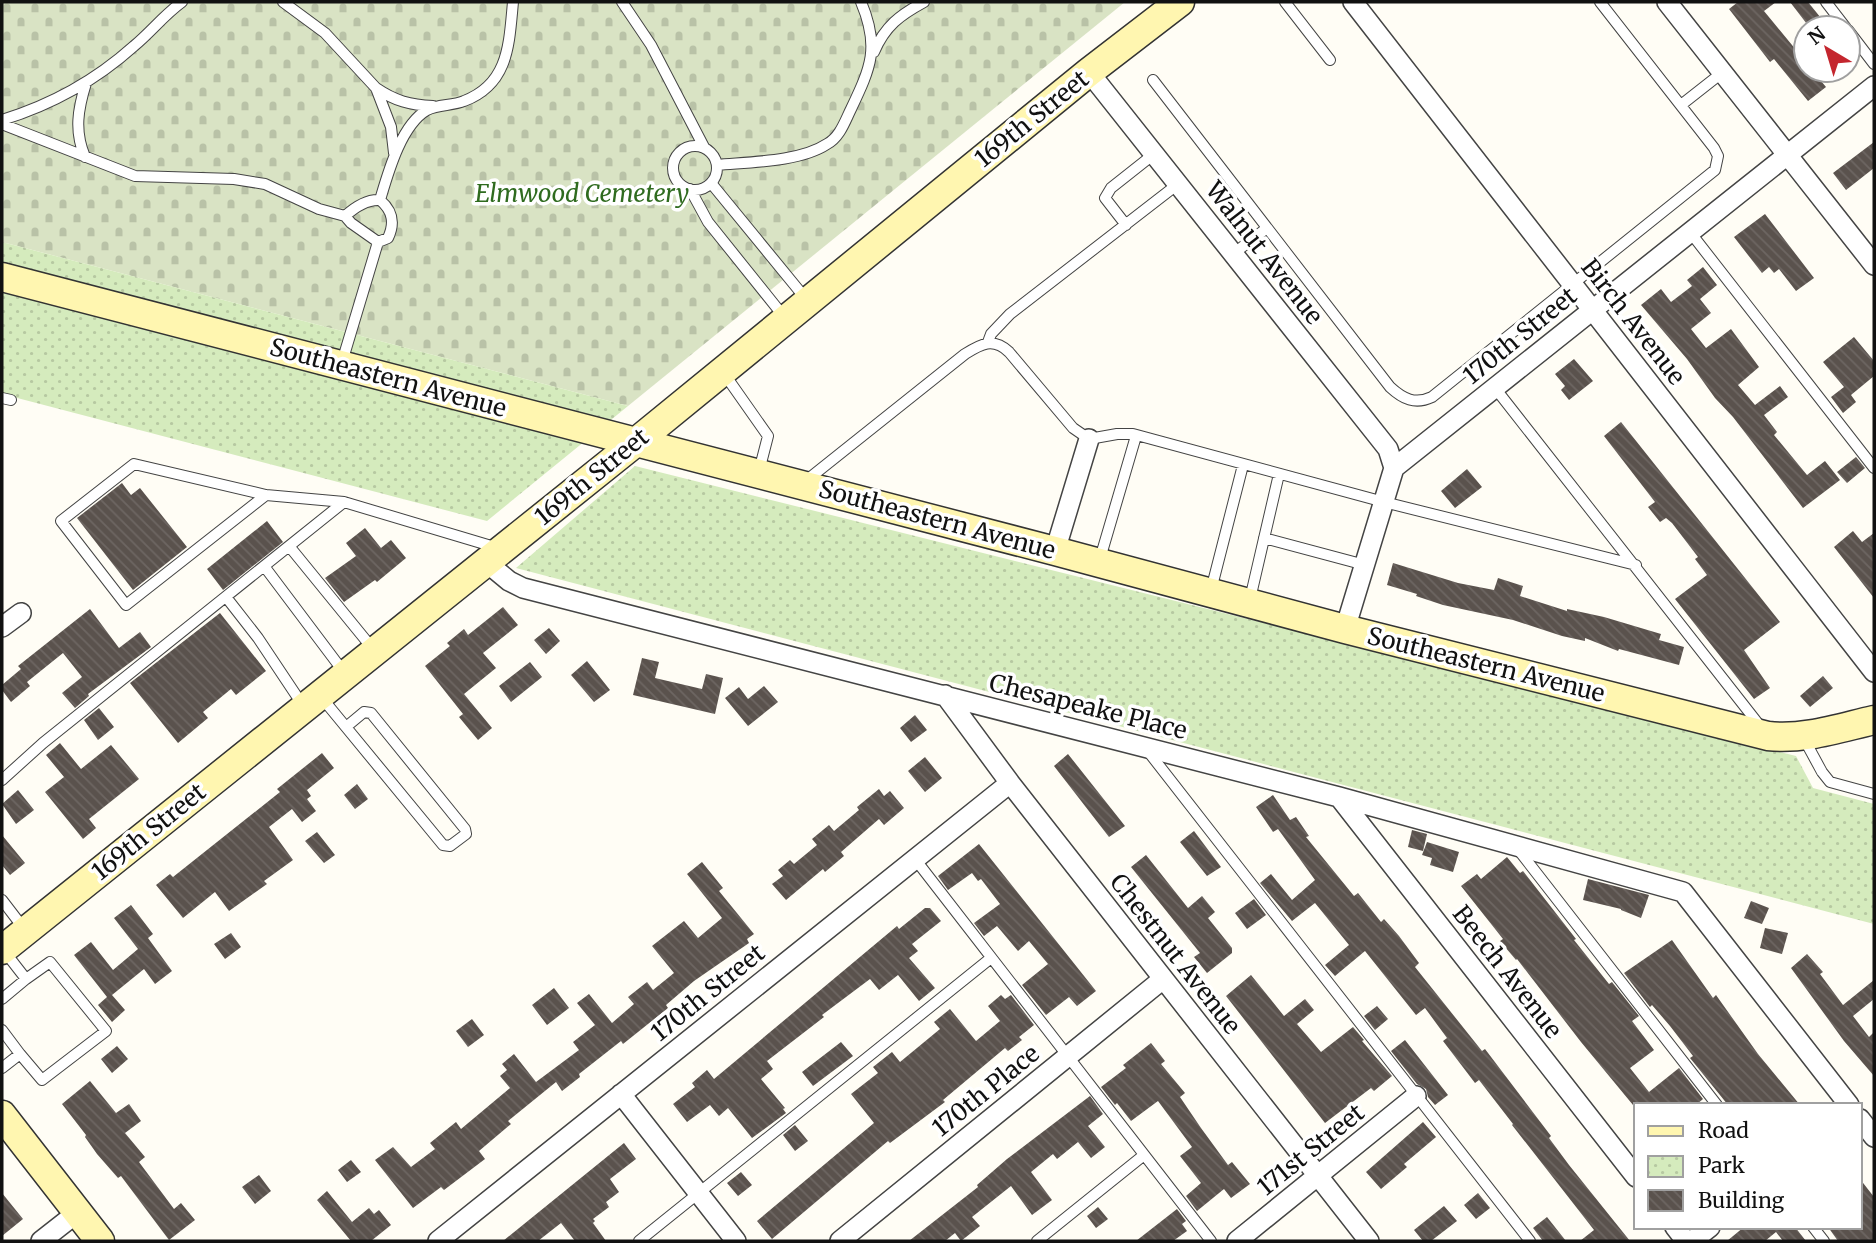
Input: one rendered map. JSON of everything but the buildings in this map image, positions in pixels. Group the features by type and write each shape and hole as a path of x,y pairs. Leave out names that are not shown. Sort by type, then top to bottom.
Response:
{"street":[{"name":"169th Street","path":"2,949 1180,2"},
{"name":"Birch Avenue","path":"1353,2 1874,672"},
{"path":"1667,2 1787,154 1871,254"},
{"name":"Walnut Avenue","path":"1090,72 1388,449 1394,468"},
{"name":"170th Street","path":"1394,468 1874,86"},
{"name":"Southeastern Avenue","path":"2,277 1345,629 1768,736 1803,736 1874,720"},
{"path":"1055,551 1089,439"},
{"path":"1345,629 1394,468"},
{"name":"Chesapeake Place","path":"494,556 509,581 523,588 1339,797 1683,892 1847,1103"},
{"path":"2,628 20,612"},
{"name":"Chestnut Avenue","path":"945,695 1010,783 1369,1241"},
{"name":"170th Street","path":"438,1241 1010,783"},
{"name":"Beech Avenue","path":"1339,797 1634,1174"},
{"name":"170th Place","path":"840,1241 1163,979"},
{"path":"621,1094 736,1241"},
{"name":"171st Street","path":"1237,1241 1416,1096"},
{"path":"2,1115 100,1241"},
{"path":"1862,1122 1874,1137"},
{"path":"41,1241 78,1212"},
{"path":"1692,1241 1707,1229"}],"lane":[{"path":"2,122 86,83 135,46 170,7 182,2"},
{"path":"283,2 324,33 376,88 397,102 412,106 459,103 488,87 506,58 513,2"},
{"path":"622,2 651,45 704,148 715,158 717,172 711,183 705,187 690,189"},
{"path":"860,2 869,22 871,59"},
{"path":"717,165 800,154 828,144 843,126 888,26 924,2"},
{"path":"1285,2 1330,60"},
{"path":"1153,80 1390,387 1407,400 1415,401 1432,397 1715,170 1718,156 1714,148 1600,2"},
{"path":"1862,48 1874,64"},
{"path":"1681,105 1723,72"},
{"path":"85,157 78,141 77,122 86,83"},
{"path":"376,88 391,127 394,153"},
{"path":"380,200 394,153 416,120 425,111 437,106"},
{"path":"2,122 135,176 234,179 265,184 319,209 345,216 378,242"},
{"path":"704,148 690,146 677,154 673,168 678,181 690,189 708,222 787,319"},
{"path":"1126,225 1105,198 1111,188 1154,154"},
{"path":"711,183 808,302"},
{"path":"988,342 990,334 1010,314 1178,184"},
{"path":"345,216 362,204 380,200 387,206 393,229 388,238 378,242"},
{"path":"1233,254 1267,228"},
{"path":"1690,232 1874,468"},
{"path":"341,366 378,242"},
{"path":"801,485 965,354 988,342 996,342 1009,352 1073,428 1089,439 1117,434 1136,436 1636,565"},
{"path":"723,372 768,436 758,474"},
{"path":"1495,388 1768,736"},
{"path":"1099,563 1136,436"},
{"path":"266,495 126,605 61,521 134,464 266,495 344,502 494,556"},
{"path":"1211,593 1243,464"},
{"path":"1249,603 1279,474"},
{"path":"2,779 43,743 344,502"},
{"path":"1264,538 1365,565"},
{"path":"289,546 375,651"},
{"path":"264,566 346,675"},
{"path":"226,597 312,702 346,727 443,845 450,846 466,834 464,828 371,713 364,712 346,727"},
{"path":"1803,736 1830,782 1874,794"},
{"path":"1144,747 1530,1241"},
{"path":"1514,845 1715,1103"},
{"path":"915,859 1211,1241"},
{"path":"2,900 26,930"},
{"path":"2,949 26,979"},
{"path":"639,1241 991,958"},
{"path":"2,999 50,961 106,1031 42,1080 2,1030"},
{"path":"2,1068 20,1054"},
{"path":"1037,1241 1144,1155"}],"green space":[{"name":"Elmwood Cemetery","path":"2,2 1125,2 628,406 2,242"},
{"path":"2,242 628,406 487,521 2,394"},
{"path":"635,466 1796,756 1813,788 1874,804 1874,924 516,568"}]}
